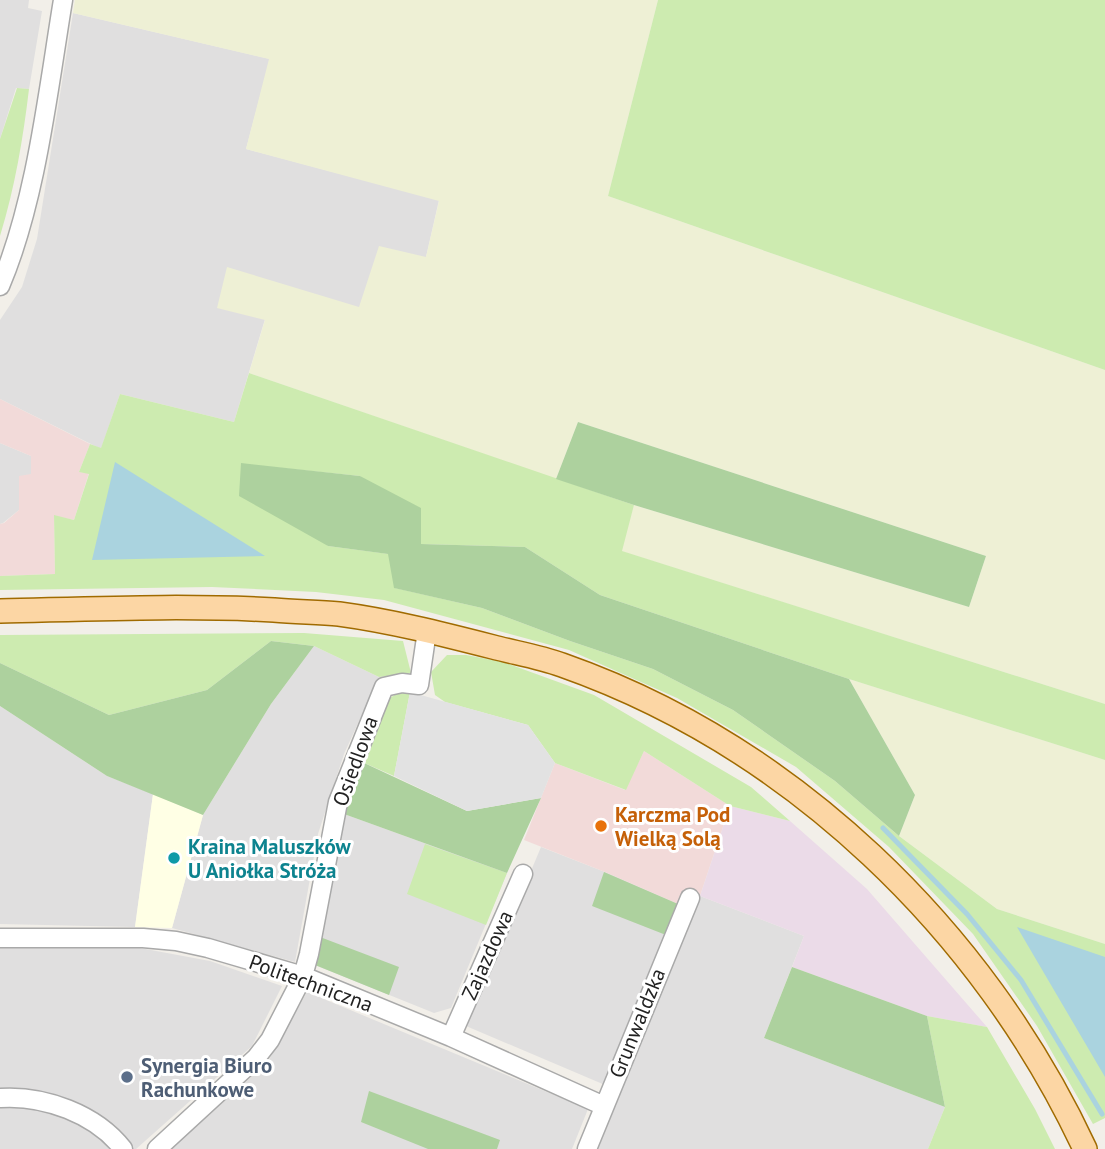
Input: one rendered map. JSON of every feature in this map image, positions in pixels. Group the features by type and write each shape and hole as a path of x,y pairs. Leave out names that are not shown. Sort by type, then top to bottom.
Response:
{"main road":[{"path":"0,611 234,608 338,614 426,631 561,664 637,695 710,734 771,774 833,819 895,877 951,937 1032,1048 1085,1149"}],"street":[{"path":"0,286 10,262 32,175 63,0"},
{"name":"Osiedlowa","path":"157,1149 256,1058 271,1041 282,1021 303,976 338,802 384,687 419,685 426,631"},
{"name":"Zajazdowa","path":"451,1037 523,874"},
{"name":"Grunwaldzka","path":"587,1149 690,898"},
{"name":"Politechniczna","path":"0,938 143,938 176,941 303,976 451,1037 604,1106"},
{"path":"0,1098 37,1100 63,1108 103,1129 123,1149"}],"shaded area":[{"path":"0,0 29,0 28,8 42,11 29,89 16,88 0,139"},
{"path":"75,0 658,0 608,196 1105,370 1105,704 621,551 634,505 969,607 986,556 578,422 556,479 249,373 265,320 217,308 227,267 359,307 379,246 426,257 439,201 246,149 269,59 73,13"},
{"path":"73,13 270,59 246,149 439,200 426,257 360,307 265,319 234,422 120,394 101,449 0,399 0,320 22,287 37,239"},
{"path":"0,399 90,444 79,472 89,473 74,520 54,516 55,574 0,576 0,524 19,510 19,476 31,474 31,456 0,443"},
{"path":"0,443 31,456 31,475 19,477 19,510 0,524"},
{"path":"314,646 379,677 344,754 318,834 295,962 172,928 203,815 271,704"},
{"path":"849,679 1105,760 1105,944 997,909 899,836 915,795"},
{"path":"410,692 528,725 555,763 541,798 467,811 394,776"},
{"path":"0,706 107,776 153,794 135,927 0,924"},
{"path":"644,751 730,806 700,896 686,890 678,904 524,840 555,763 625,790"},
{"path":"153,794 203,815 172,928 135,927"},
{"path":"730,806 790,821 867,889 987,1027 927,1016 792,967 804,936 700,896"},
{"path":"344,814 507,873 451,1008 434,1013 315,965"},
{"path":"541,847 678,904 605,1085 466,1026"},
{"path":"700,896 804,936 764,1038 945,1107 928,1149 598,1149"},
{"path":"124,945 210,961 282,986 252,1046 136,1149 0,1149 0,947"},
{"path":"307,992 588,1109 572,1149 171,1149 267,1063"}],"green space":[{"path":"658,0 1105,0 1105,370 608,196"},
{"path":"17,88 29,89 18,163 0,236 0,139"},
{"path":"249,373 634,505 622,551 1105,704 1105,760 849,679 600,595 525,547 420,544 360,476 241,464 328,546 389,554 395,588 482,608 653,669 733,710 835,781 899,836 997,909 1105,944 1105,1118 1093,1124 1037,1026 973,934 889,847 796,767 677,698 569,650 384,600 316,592 212,587 0,590 0,576 55,574 54,515 74,520 89,474 79,472 90,444 101,448 120,394 234,422"},
{"path":"578,422 986,556 969,607 556,479"},
{"path":"241,463 360,476 421,508 421,544 525,547 600,595 849,679 915,795 899,836 835,781 733,710 653,669 482,608 394,588 388,554 328,546 239,496"},
{"path":"304,633 403,641 411,673 379,677 314,646 271,641 207,690 109,715 0,663 0,635"},
{"path":"271,641 314,646 271,704 203,815 107,776 0,706 0,663 109,715 207,690"},
{"path":"447,655 466,655 503,662 594,695 751,787 790,821 730,806 644,751 626,790 555,763 528,725 445,702 435,695 431,672"},
{"path":"403,690 410,692 394,776 362,762 388,699"},
{"path":"362,762 467,811 541,798 507,873 344,814"},
{"path":"425,844 507,873 486,925 407,894"},
{"path":"604,872 678,904 666,935 592,906"},
{"path":"320,937 399,967 389,995 315,965"},
{"path":"792,967 927,1016 945,1107 764,1038"},
{"path":"927,1016 987,1027 1055,1149 928,1149 945,1107"},
{"path":"369,1091 500,1140 497,1149 428,1149 361,1122"}],"water":[{"path":"115,462 265,556 92,560"},
{"path":"1017,927 1105,957 1105,1077"}],"waterway":[{"path":"883,828 967,914 1021,980 1102,1114"}],"place":[{"name":"Karczma Pod Wielką Solą","path":"601,826"},
{"name":"Kraina Maluszków U Aniołka Stróża","path":"174,858"},
{"name":"Synergia Biuro Rachunkowe","path":"127,1077"}]}
